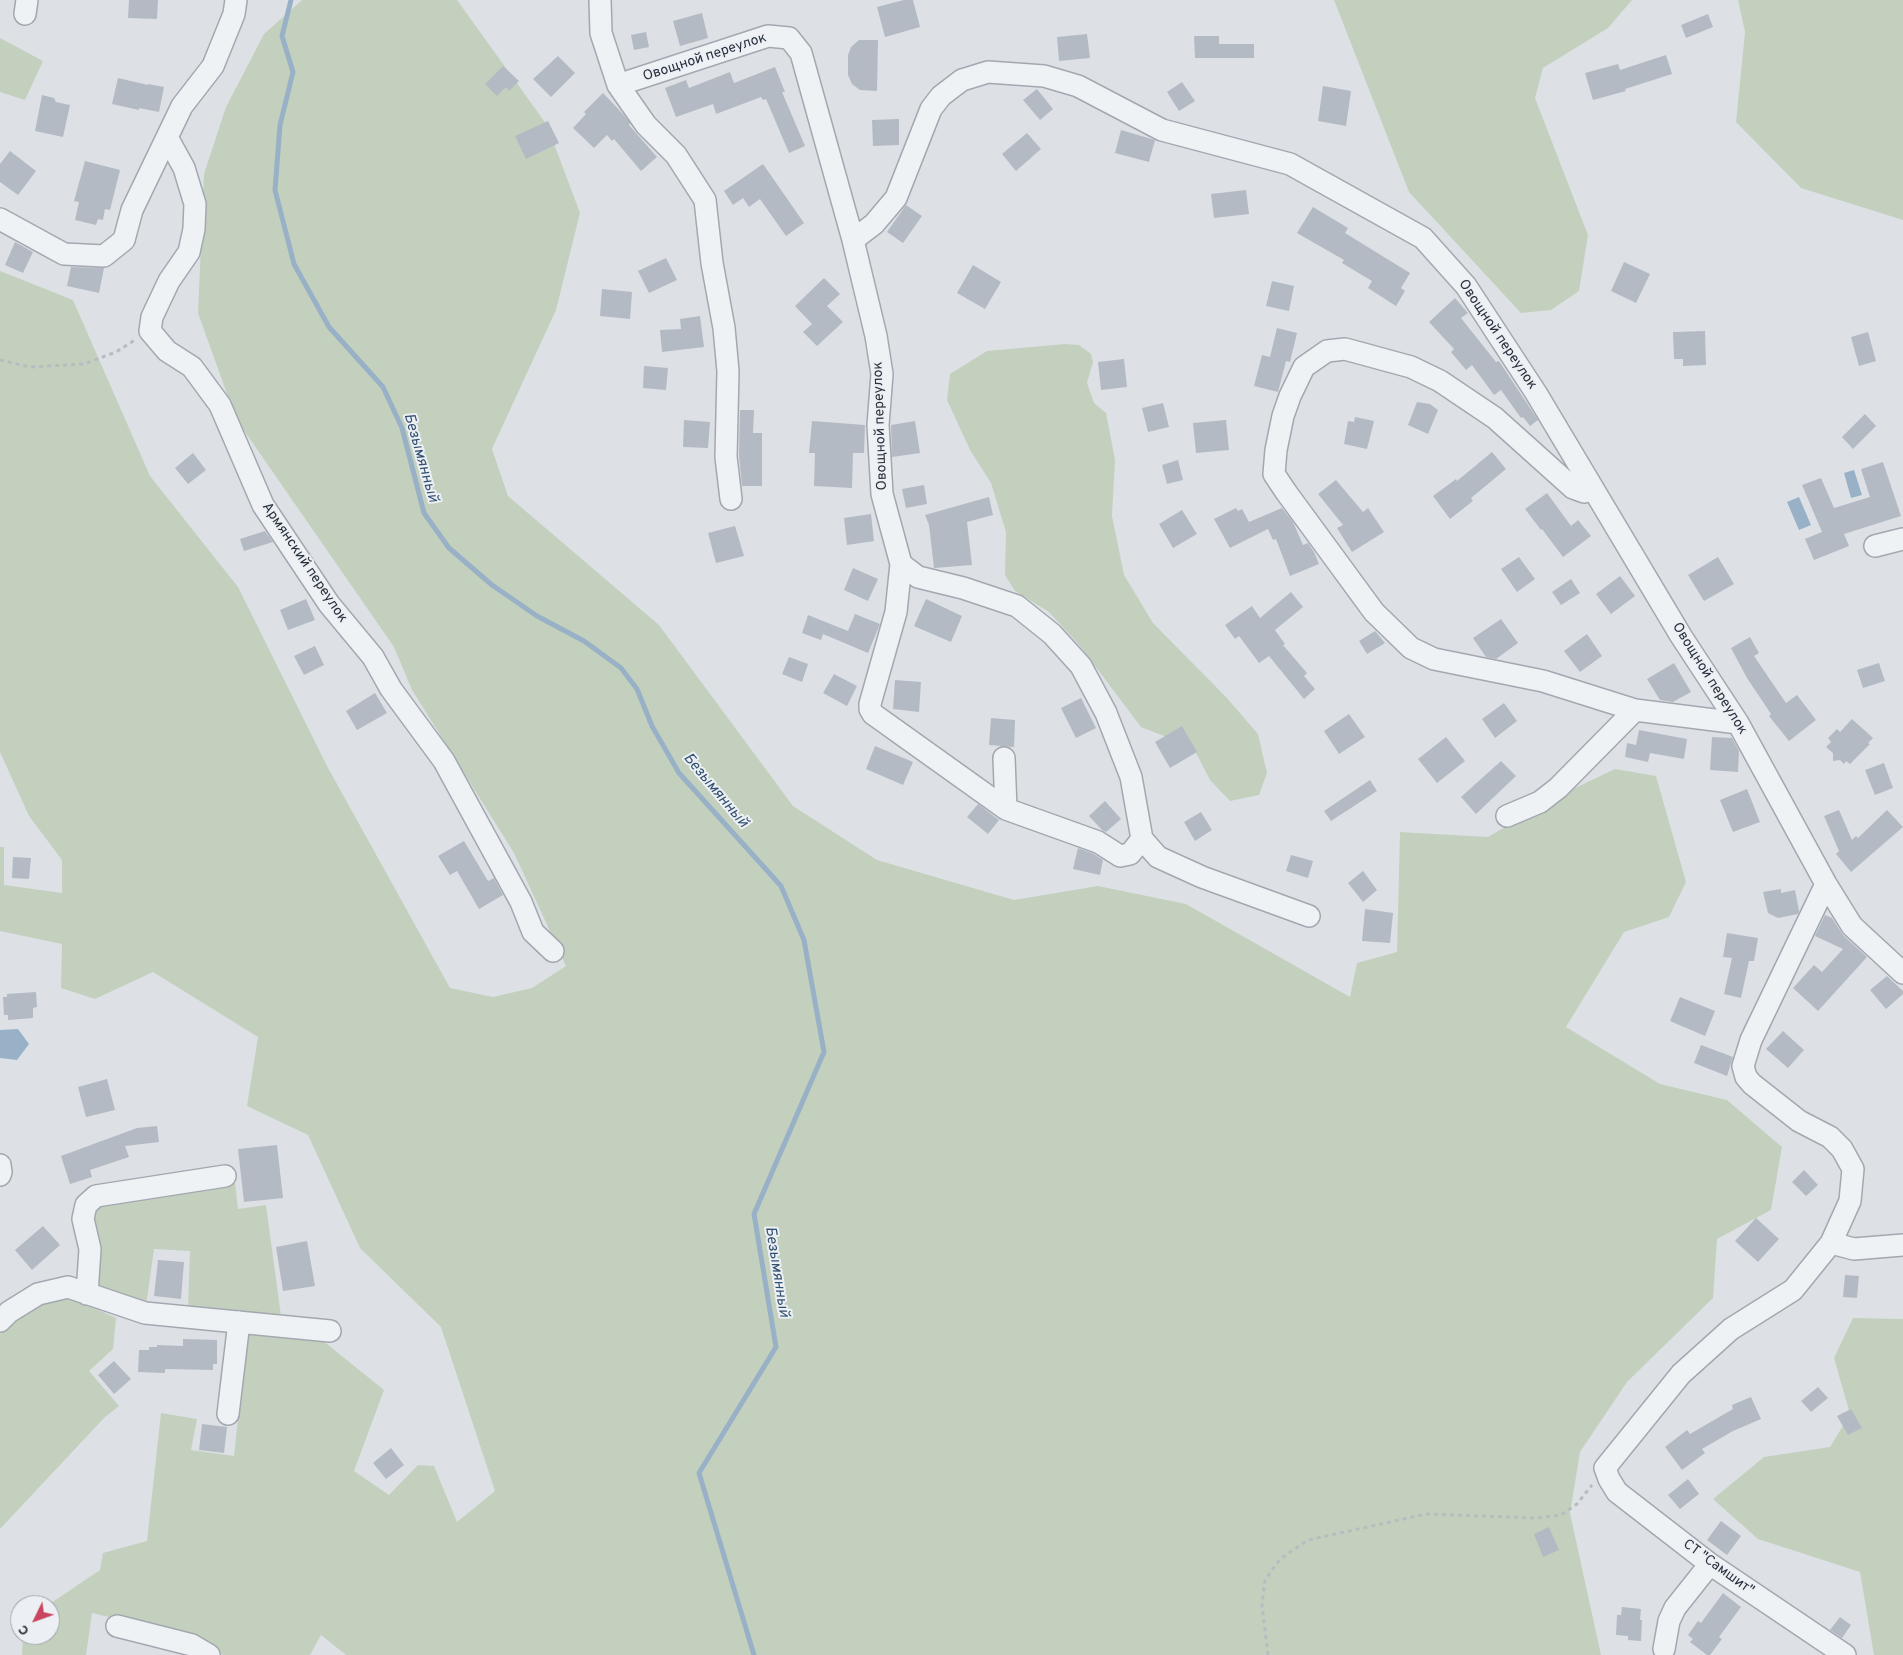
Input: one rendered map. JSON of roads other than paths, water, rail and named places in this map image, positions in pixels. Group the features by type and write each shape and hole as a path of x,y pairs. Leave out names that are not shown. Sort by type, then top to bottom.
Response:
{"street":[{"path":"0,219 64,254 104,256 124,240 132,210 182,106 213,66 234,14 236,0"},
{"path":"600,0 601,33 618,85 646,125 676,155 705,200 712,263 724,328 728,370 726,456 731,499"},
{"name":"Овощной переулок","path":"618,85 768,36 789,38 801,53 853,240 876,336 882,374 878,425 882,494 901,564 896,612 870,709 873,714 1006,808"},
{"name":"Овощной переулок","path":"853,240 874,224 896,198 931,109 941,96 962,80 988,72 1044,76 1078,86 1162,130 1290,164 1423,238 1466,286 1536,393 1681,636 1738,723 1826,884 1852,926 1903,973"},
{"name":"Армянский переулок","path":"167,138 184,168 195,204 194,229 189,252 169,280 152,317 150,331 167,351 192,367 220,405 263,505 329,604 373,657 391,688 444,761 520,902 533,932 553,951"},
{"path":"1594,490 1584,492 1573,488 1495,418 1440,381 1411,367 1345,349 1327,351 1304,367 1282,416 1274,474 1374,612 1411,648 1434,659 1543,681 1635,710 1738,723"},
{"path":"1875,546 1903,539"},
{"path":"901,564 918,577 962,588 1017,606 1052,634 1081,666 1106,712 1131,777 1142,839 1158,857 1202,876 1309,916"},
{"path":"1507,816 1540,802 1635,710"},
{"path":"1004,758 1006,808 1098,842 1120,856 1130,854 1142,839"},
{"path":"1826,884 1751,1040 1743,1066 1746,1077 1752,1084 1799,1121 1830,1137 1842,1149 1853,1169 1850,1201 1831,1243 1854,1249 1903,1245"},
{"path":"0,1165 0,1175"},
{"path":"88,1294 90,1249 83,1219 86,1205 96,1196 225,1176"},
{"name":"СТ \"Самшит\"","path":"1831,1243 1793,1290 1731,1329 1681,1374 1605,1468 1617,1492 1710,1564 1845,1655"},
{"path":"0,1321 9,1312 38,1294 68,1287 145,1313 330,1331"},
{"path":"228,1414 239,1322"},
{"path":"1664,1649 1669,1621 1675,1608 1710,1564"},
{"path":"117,1626 192,1645 209,1655"}],"water":[{"path":"1854,470 1862,495 1851,498 1844,473"},
{"path":"1799,497 1811,525 1799,530 1787,502"},
{"path":"18,1029 29,1044 17,1060 0,1058 0,1030"}],"waterway":[{"name":"Безымянный","path":"291,0 282,36 293,72 280,125 275,190 294,264 329,327 383,387 402,428 424,513 449,548 492,585 537,616 584,641 621,668 637,689 652,726 679,773 781,886 804,940 824,1052 754,1214 776,1347 699,1473 754,1655"}]}
